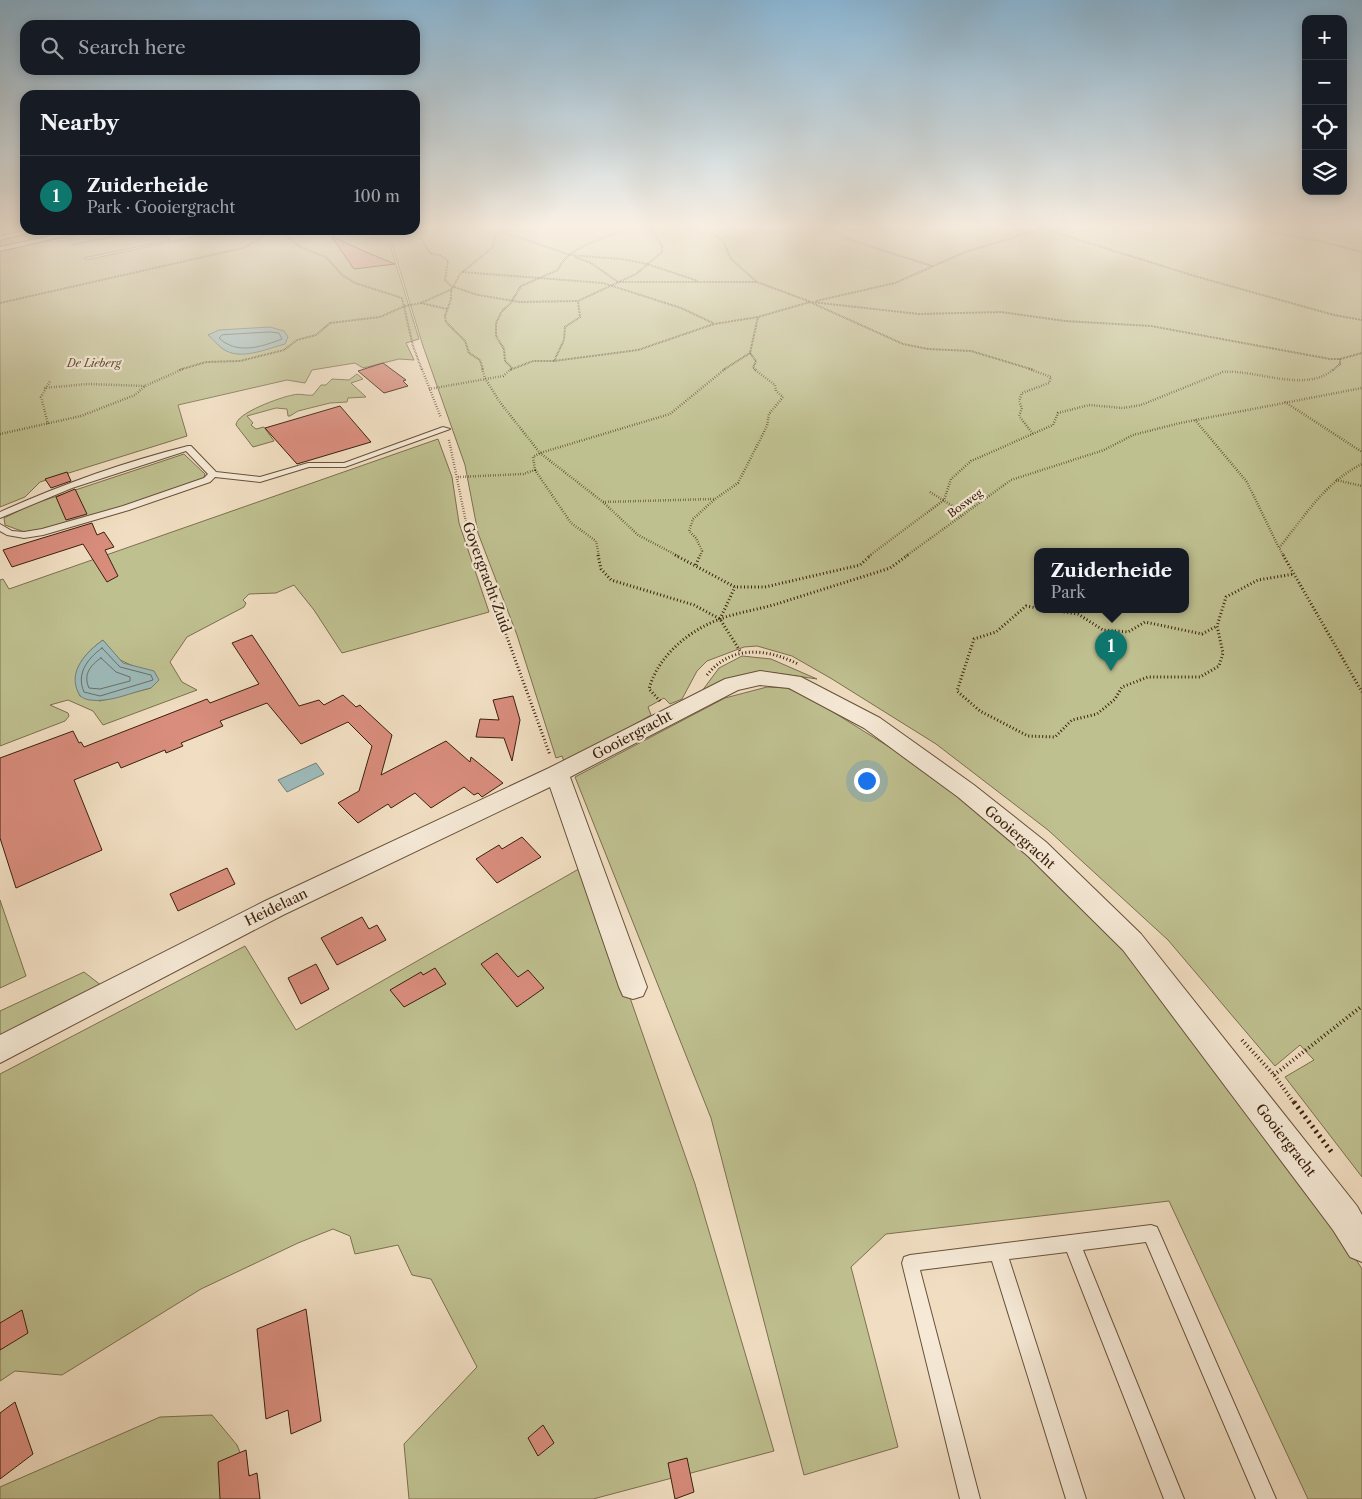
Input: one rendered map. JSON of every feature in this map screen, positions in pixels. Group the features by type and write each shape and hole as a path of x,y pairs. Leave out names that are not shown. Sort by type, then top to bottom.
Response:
{"street":[{"name":"Gooiergracht","path":"557,774 732,684 760,678 794,682 872,723 966,791 1037,849 1132,942 1339,1210 1362,1245"},
{"path":"557,774 634,988"},
{"name":"Heidelaan","path":"0,1050 274,908 557,774"}],"lane":[{"path":"0,515 32,500 112,471 188,448 213,474 260,480 308,465 345,465 446,430"},
{"path":"0,527 10,532 24,535 43,532 126,508 207,480 213,474"},
{"path":"970,1499 910,1263 1151,1233 1266,1499"},
{"path":"1072,1243 1174,1499"},
{"path":"998,1252 1076,1499"}],"path":[{"path":"0,303 36,295"},
{"path":"391,295 402,298 405,306"},
{"path":"0,434 81,416 112,406 135,395 145,386 176,371 206,362 221,363 266,356 284,350 297,340 316,335 330,323 380,317 405,306 421,303 439,295"},
{"path":"452,295 447,309 446,322 465,341 470,353 480,360 485,378 499,401 540,453 603,502 638,535 735,587 766,587 860,565 877,549 944,500 951,479 971,460 1053,425 1058,413 1075,405 1093,403 1127,409 1202,380 1234,371 1303,380 1332,374 1340,364 1340,360"},
{"path":"478,295 534,303 578,301 591,295"},
{"path":"512,368 505,361 504,349 496,336 496,323 502,311 515,295"},
{"path":"639,295 681,308 714,324"},
{"path":"792,295 903,344 919,348 972,351 1051,377 1049,383 1022,392 1019,401 1022,408 1018,416 1034,434"},
{"path":"429,388 503,376 512,368 533,361 554,361 638,350 714,324 758,317 842,295"},
{"path":"1264,295 1334,315 1362,320"},
{"path":"554,361 564,340 565,327 580,317 578,301"},
{"path":"811,302 920,314 1001,312 1065,321 1151,326 1252,346 1340,360 1362,353"},
{"path":"421,303 447,309"},
{"name":"Goyergracht Zuid","path":"405,306 413,346 446,430 458,477 467,527 557,774"},
{"path":"740,651 720,619 694,605 612,580 601,569 596,541 571,523 535,470 533,457 540,453 670,414 728,366 750,353 758,317"},
{"path":"696,565 702,551 696,538 689,531 693,520 715,499 738,483 767,426 768,414 783,398 776,391 775,384 753,368 756,360 750,353"},
{"path":"48,424 40,401 44,388 50,381"},
{"path":"44,388 88,384 145,386"},
{"name":"Bosweg","path":"673,713 649,689 652,678 672,648 687,636 720,619 758,610 890,568 1011,480 1104,450 1134,435 1195,420 1362,388"},
{"path":"1285,402 1362,452"},
{"path":"1195,420 1247,482 1279,548 1362,692"},
{"path":"1279,548 1335,480 1352,468 1362,464"},
{"path":"458,477 523,474 535,470"},
{"path":"1335,480 1362,486"},
{"path":"930,492 944,500 962,516"},
{"path":"603,502 715,499"},
{"path":"1034,607 1026,606 996,632 974,639 958,691 980,711 1028,736 1055,737 1072,720 1098,714 1115,699 1122,686 1148,677 1200,677 1219,666 1223,653 1217,626 1226,597 1258,580 1294,574"},
{"path":"720,619 735,587"},
{"path":"1071,613 1078,614 1103,630 1128,632 1145,622 1202,634 1217,626"},
{"path":"1338,1161 1274,1075 1362,1006"}],"green space":[{"name":"De Lieberg","path":"0,295 405,295 419,339 406,343 414,360 399,359 363,368 355,363 312,370 305,383 287,380 178,405 187,436 40,482 25,497 0,507"},
{"path":"407,295 1362,295 1362,1177 1285,1077 1314,1060 1300,1045 1275,1066 1168,940 1048,830 936,744 792,656 757,646 744,647 707,661 697,671 682,699 670,704 664,698 648,707 651,715 565,764 562,756 556,758 517,635 478,533 465,465 423,346"},
{"path":"357,374 363,379 351,383 366,397 348,398 347,402 330,403 298,411 290,416 288,416 287,409 276,408 247,416 253,423 251,425 256,429 264,427 274,441 253,447 236,425 243,416 260,406 293,395 313,395 321,385 326,385 332,379 349,380"},
{"path":"438,439 452,477 459,523 489,612 342,653 314,610 294,585 276,593 249,594 243,600 246,603 244,607 187,637 170,662 182,682 197,690 103,725 93,711 68,700 50,705 68,713 69,716 65,721 0,746 0,580 3,579 9,589","holes":["103,640 116,658 135,667 151,688 100,701 80,696 77,688 77,672 89,651"]},
{"path":"184,454 205,474 203,480 109,512 27,533 5,525 4,518 33,504"},
{"path":"742,656 771,659 817,679 775,673 736,677 702,691 719,668"},
{"path":"767,687 787,688 809,697 971,798 1125,941 1280,1141 1362,1269 1362,1499 1308,1499 1169,1201 886,1234 851,1267 898,1447 804,1475 711,1118 575,777 725,698"},
{"path":"584,866 695,1184 774,1451 593,1499 409,1499 404,1444 477,1367 431,1279 412,1275 398,1245 355,1254 350,1236 333,1229 298,1243 201,1289 62,1375 15,1371 0,1381 0,1074 245,946 296,1030"},
{"path":"0,900 26,976 0,988"},
{"path":"84,972 102,986 0,1038 0,1011"},
{"path":"212,1415 237,1445 259,1499 0,1499 0,1487 160,1417"}],"water":[{"path":"270,327 284,331 288,337 285,344 253,353 237,354 230,352 219,346 208,335 219,330"},
{"path":"103,640 123,663 154,671 159,680 151,688 113,699 98,701 82,698 76,684 77,669 85,656"},
{"path":"316,763 324,774 287,792 278,780"}],"building":[{"path":"383,363 406,380 403,381 408,386 384,393 358,371"},
{"path":"340,406 371,442 297,464 265,428"},
{"path":"67,472 71,481 51,488 45,479"},
{"path":"75,489 87,514 66,520 56,497"},
{"path":"92,523 97,535 104,532 114,547 105,550 118,576 107,582 83,544 12,567 3,550"},
{"path":"252,635 299,706 319,700 324,705 343,695 356,707 360,705 392,735 381,775 446,741 470,762 471,757 503,783 482,797 478,793 474,795 464,787 431,808 415,793 391,808 388,804 358,823 338,803 359,791 372,746 348,722 301,744 267,703 220,721 223,726 181,743 183,746 166,753 165,750 121,768 118,762 74,780 102,850 16,888 0,838 0,758 73,731 79,743 81,742 84,747 207,699 210,703 259,684 232,643"},
{"path":"513,696 520,720 512,761 504,738 476,737 480,719 499,720 493,700"},
{"path":"522,837 541,857 497,883 476,859 499,845 502,849"},
{"path":"227,868 235,884 178,911 170,894"},
{"path":"362,917 369,929 377,925 386,940 337,965 321,938"},
{"path":"497,953 518,977 528,970 544,988 517,1007 481,964"},
{"path":"316,964 329,989 301,1004 288,978"},
{"path":"435,968 446,984 404,1007 390,990 421,972 423,975"},
{"path":"306,1309 321,1421 291,1434 288,1410 266,1419 257,1329"},
{"path":"22,1310 28,1333 0,1350 0,1323"},
{"path":"15,1402 33,1454 0,1479 0,1413"},
{"path":"543,1425 554,1443 538,1456 528,1438"},
{"path":"246,1450 249,1476 257,1473 260,1499 220,1499 218,1462"},
{"path":"687,1458 694,1492 675,1499 668,1463"}],"place":[{"name":"Zuiderheide","path":"1111,671"}]}
